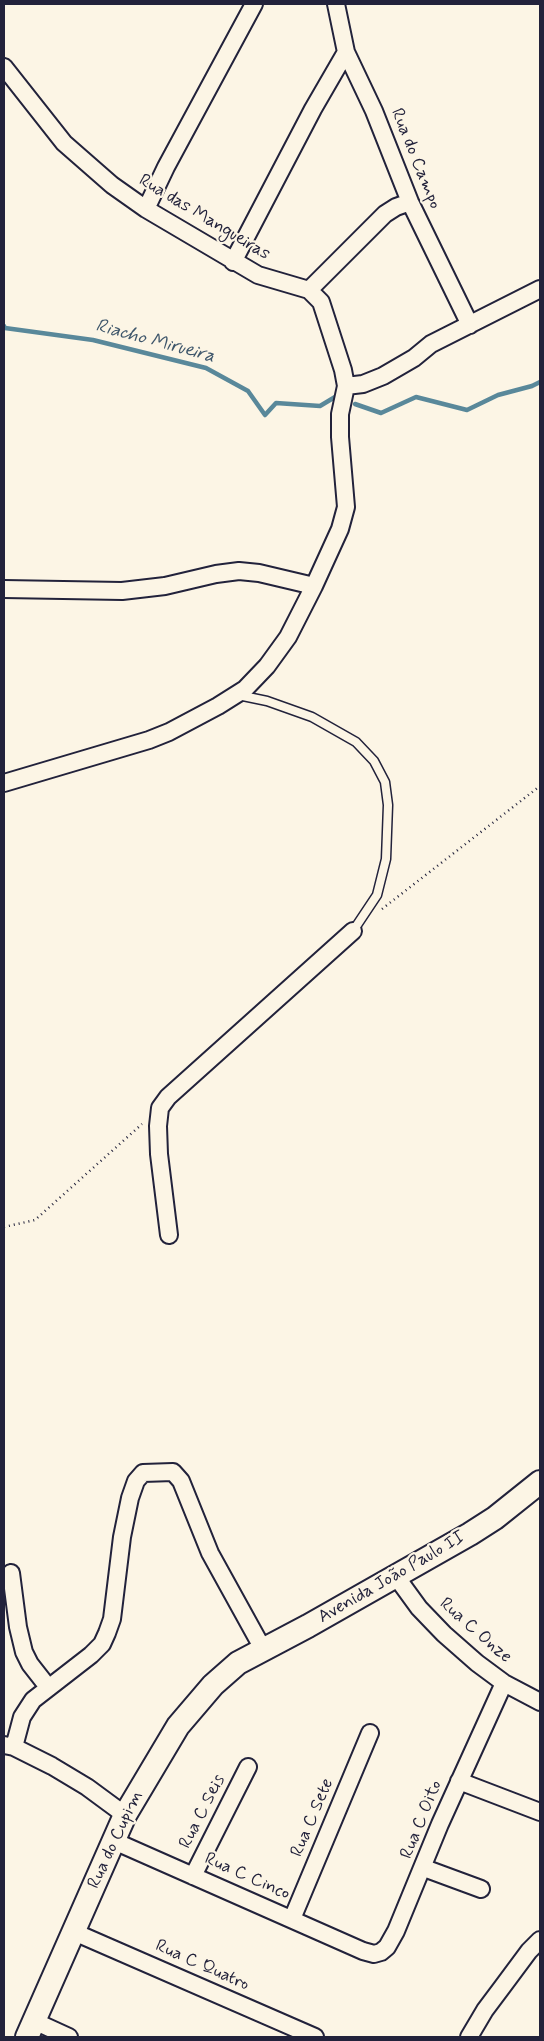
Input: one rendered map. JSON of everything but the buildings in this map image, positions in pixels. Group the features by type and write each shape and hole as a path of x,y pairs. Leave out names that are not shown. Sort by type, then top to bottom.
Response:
{"main road":[{"name":"Avenida João Paulo II","path":"238,1663 308,1626 470,1534 540,1482"},
{"name":"Rua do Cupim","path":"30,2029 124,1815 178,1726 213,1685 238,1663"}],"street":[{"path":"146,209 166,167 254,4"},
{"name":"Rua do Campo","path":"336,4 346,52 374,111 430,247 470,325"},
{"path":"233,262 313,109 346,52"},
{"name":"Rua das Mangueiras","path":"4,67 50,127 77,156 112,185 146,209 233,262 258,275 309,290"},
{"path":"4,783 149,740 169,732 237,695 268,666 288,637 314,586 340,529 346,507 340,414 346,386 343,370 321,302 309,290 385,214 396,207 410,202"},
{"path":"346,386 363,384 384,376 414,358 431,344 540,288"},
{"path":"4,589 122,591 165,586 216,574 239,571 259,572 314,586"},
{"path":"169,1235 159,1154 158,1126 160,1108 174,1092 353,931"},
{"path":"124,1815 70,1776 9,1746 26,1710 33,1700 92,1655 102,1644 112,1619 122,1537 136,1481 143,1473 172,1472 181,1481 210,1553 263,1649"},
{"path":"11,1573 18,1627 24,1652 30,1664 48,1687"},
{"name":"Rua C Onze","path":"395,1576 419,1608 444,1634 477,1663 504,1683 540,1702"},
{"name":"Rua C Oito","path":"363,1951 374,1954 381,1952 387,1947 396,1931 459,1781 504,1683"},
{"name":"Rua C Sete","path":"292,1919 370,1733"},
{"name":"Rua C Seis","path":"193,1876 248,1767"},
{"path":"459,1781 540,1812"},
{"name":"Rua C Cinco","path":"114,1841 363,1951"},
{"path":"424,1868 481,1889"},
{"name":"Rua C Quatro","path":"74,1932 315,2037"},
{"path":"469,2037 529,1950 540,1940"},
{"path":"30,2029 69,2037"}],"lane":[{"path":"237,695 267,701 312,717 356,742 374,762 385,782 388,805 386,859 377,895 353,931"}],"path":[{"path":"377,913 540,786"},
{"path":"4,1227 35,1220 160,1108"}],"waterway":[{"name":"Riacho Mirueira","path":"4,326 5,328 93,340 206,368 248,391 265,415 276,403 320,406 335,397"},
{"name":"Riacho Mirueira","path":"355,404 381,413 416,397 467,410 498,395 540,382"}]}
